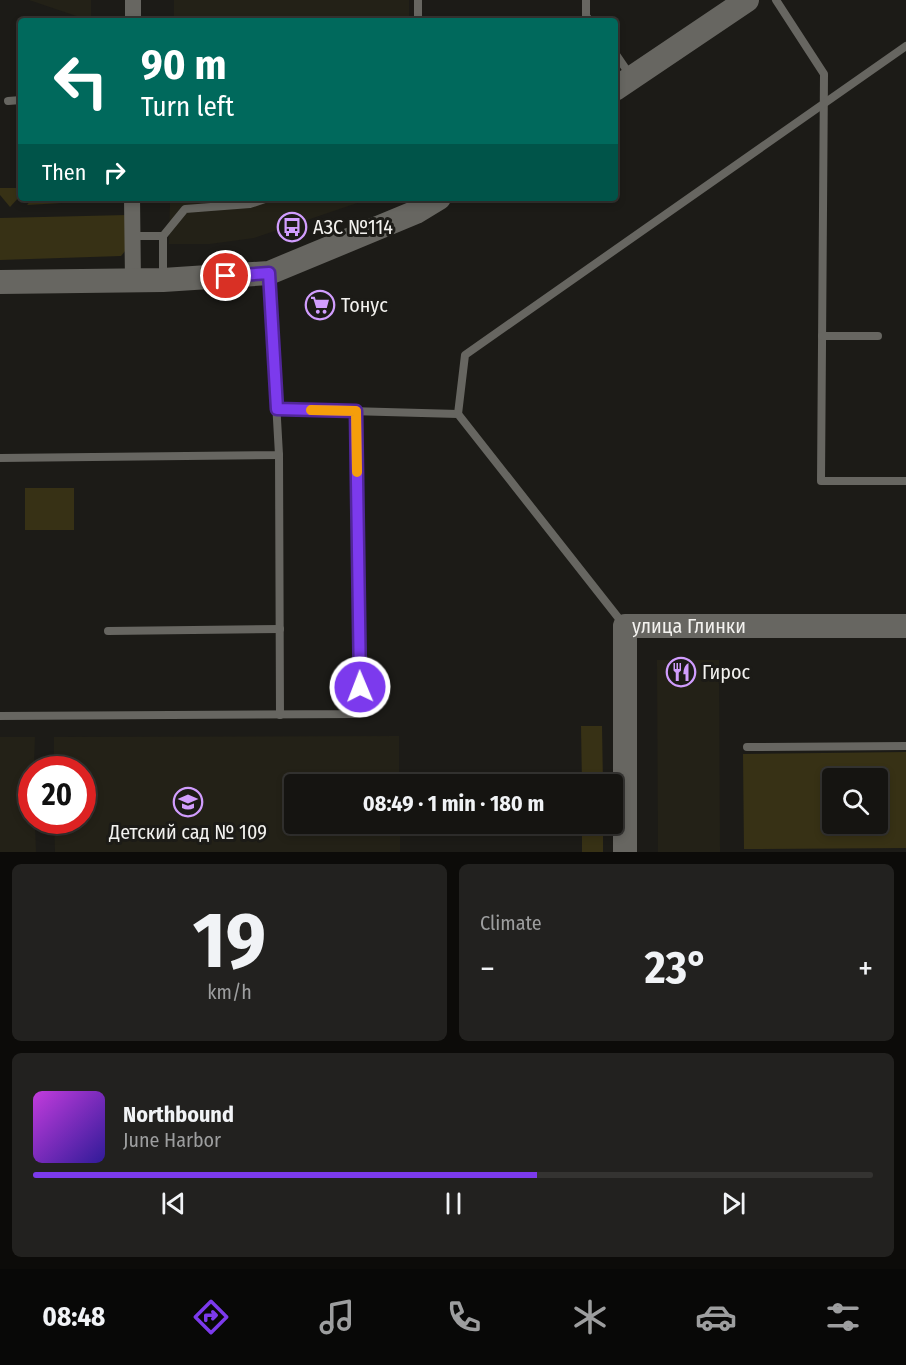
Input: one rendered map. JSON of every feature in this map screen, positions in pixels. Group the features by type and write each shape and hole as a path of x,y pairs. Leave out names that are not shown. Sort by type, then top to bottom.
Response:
{"main road":[{"path":"624,83 747,0"},
{"path":"0,282 164,280 269,273 416,205"},
{"name":"улица Глинки","path":"625,852 625,626 906,626"}],"street":[{"path":"133,0 133,18"},
{"path":"132,201 133,281"}],"lane":[{"path":"418,0 418,18"},
{"path":"586,0 588,18"},
{"path":"776,0 824,74 821,482 906,481"},
{"path":"625,626 458,414 465,355 906,46"},
{"path":"618,63 624,83"},
{"path":"8,101 18,100"},
{"path":"164,280 163,236 185,210 250,204 259,201"},
{"path":"133,236 163,236"},
{"path":"269,273 279,455 280,714"},
{"path":"822,336 878,336"},
{"path":"277,409 458,414"},
{"path":"0,716 358,714 356,411"},
{"path":"0,458 279,455"},
{"path":"108,631 280,630"},
{"path":"747,747 906,746"}],"shaded area":[{"path":"29,0 91,0 91,18 82,18"},
{"path":"174,0 409,0 409,18 174,18"},
{"path":"0,188 18,188 18,198 10,207 0,195"},
{"path":"30,201 79,202 27,205"},
{"path":"170,201 363,201 254,238 210,244 169,244"},
{"path":"127,215 126,250 121,256 0,260 0,218"},
{"path":"25,488 74,488 74,530 25,530"},
{"path":"657,660 719,660 720,852 658,852"},
{"path":"581,726 602,726 603,774 582,774"},
{"name":"Детский сад № 109","path":"399,736 399,774 284,774 284,834 400,834 400,852 55,852 54,834 96,834 96,756 54,756 54,737"},
{"path":"0,737 35,737 34,756 18,756 18,834 35,834 36,852 0,852"},
{"path":"906,752 906,848 744,849 743,754"},
{"path":"582,834 603,834 603,852 582,852"}],"slow traffic":[{"path":"311,410 356,411 357,472"}],"place":[{"name":"АЗС №114","path":"292,227"},
{"name":"Тонус","path":"320,305"},
{"name":"Гирос","path":"681,672"},
{"name":"Детский сад № 109","path":"188,802"}],"route":[{"path":"226,276 269,273 277,409 356,411 360,687"}]}
